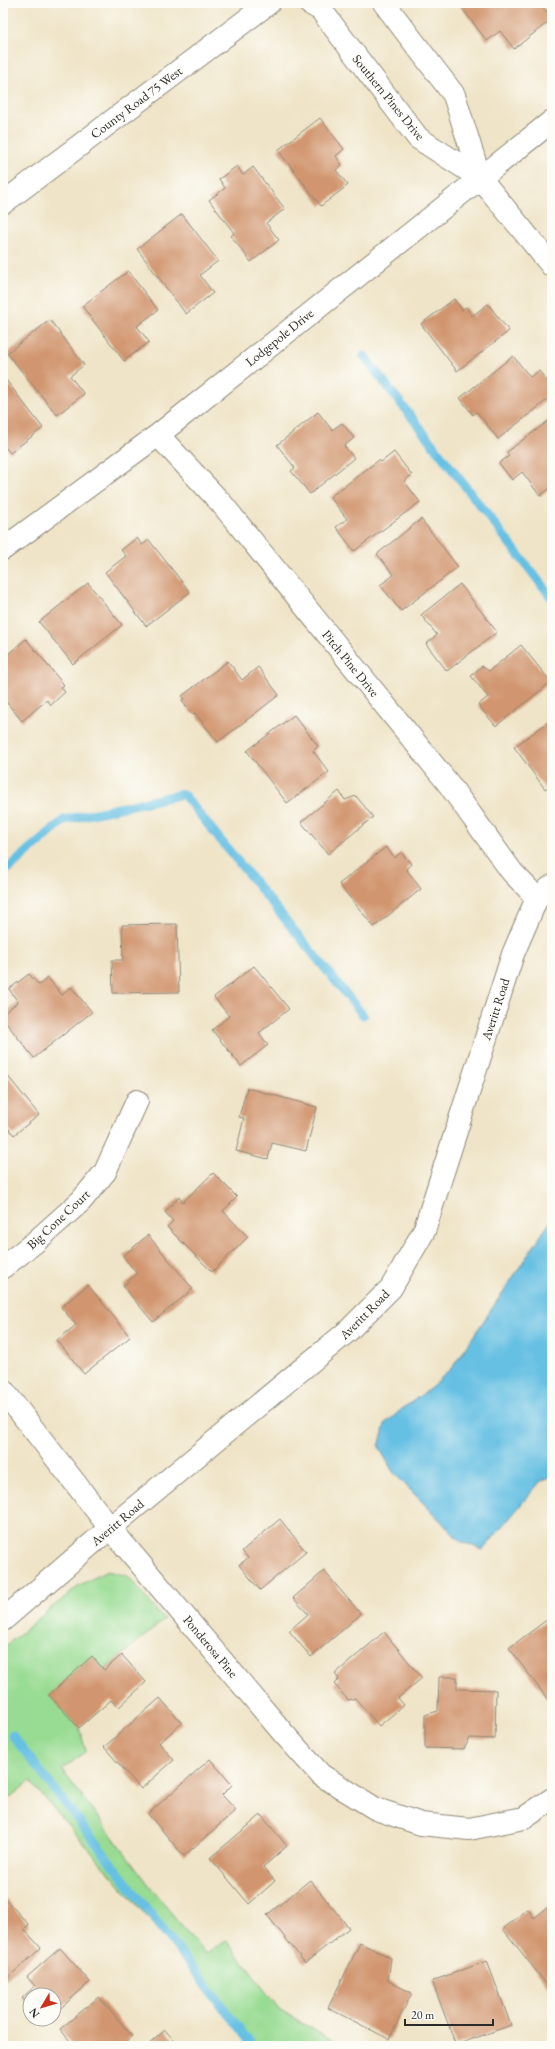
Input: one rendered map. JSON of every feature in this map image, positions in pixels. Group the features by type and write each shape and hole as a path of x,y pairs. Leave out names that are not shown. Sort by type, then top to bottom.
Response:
{"street":[{"name":"County Road 75 West","path":"3,203 269,3"},
{"name":"Southern Pines Drive","path":"309,3 321,10 418,138 480,178 552,266"},
{"name":"Southern Pines Drive","path":"384,3 454,95 480,178"},
{"name":"Lodgepole Drive","path":"3,549 158,435 552,121"},
{"name":"Pitch Pine Drive","path":"158,435 222,504 448,783 512,872 544,892"},
{"name":"Averitt Road","path":"3,1620 110,1528 348,1331 391,1288 424,1231 513,954 544,892"},
{"name":"Big Cone Court","path":"3,1267 34,1243 81,1201 105,1172 137,1101"},
{"name":"Ponderosa Pine","path":"3,1390 110,1528 284,1734 321,1775 376,1809 421,1824 469,1830 524,1818 552,1799"}],"green space":[{"path":"107,1571 128,1576 164,1620 104,1670 92,1656 49,1695 79,1728 86,1751 62,1770 159,1898 205,1954 226,1940 279,2009 341,2046 251,2046 161,1933 30,1781 3,1803 3,1648 78,1586"}],"water":[{"path":"552,1219 552,1475 540,1482 483,1550 460,1541 393,1472 379,1447 385,1424 403,1408 431,1388 454,1365"}],"building":[{"path":"467,3 540,3 552,19 514,49 500,31 487,41 461,7"},
{"path":"320,118 344,149 336,156 342,165 336,170 348,185 321,206 278,150"},
{"path":"237,166 243,175 253,167 285,209 266,223 279,240 251,262 231,236 234,233 209,200 225,188 219,179"},
{"path":"182,214 218,261 200,275 213,293 186,314 137,249"},
{"path":"128,271 158,310 137,326 149,342 124,361 82,306"},
{"path":"454,299 462,310 466,307 472,316 488,304 509,331 457,371 421,324"},
{"path":"50,320 84,365 70,376 84,394 57,415 7,353"},
{"path":"513,356 530,377 539,371 552,387 552,396 498,439 477,412 473,415 460,398"},
{"path":"3,376 43,428 10,453 4,446 3,447"},
{"path":"318,412 332,430 342,423 354,438 344,446 354,458 310,494 291,471 295,468 277,445"},
{"path":"552,418 552,487 540,496 522,472 512,480 499,463 509,456 507,452"},
{"path":"394,452 412,475 404,481 420,502 354,551 336,527 347,519 330,497 379,460 381,462"},
{"path":"421,519 458,567 401,611 380,585 394,575 377,554"},
{"path":"137,538 142,545 149,540 190,592 146,626 105,572 126,556 121,550"},
{"path":"88,583 122,625 73,664 39,622"},
{"path":"460,584 497,632 447,671 426,644 437,635 421,615"},
{"path":"26,639 64,685 61,687 65,692 51,705 47,700 22,721 3,698 3,649 8,654"},
{"path":"521,645 551,682 496,726 478,705 488,697 471,676 482,666 489,671"},
{"path":"228,661 242,680 258,667 279,695 218,742 195,713 192,714 182,701 184,698 182,696"},
{"path":"294,715 318,746 313,751 329,772 287,803 247,751"},
{"path":"552,719 552,784 545,789 514,747"},
{"path":"339,791 345,800 356,796 373,817 328,854 301,822"},
{"path":"386,847 395,858 401,852 411,864 406,869 421,889 374,927 339,884"},
{"path":"177,924 179,992 113,993 112,960 123,960 122,925"},
{"path":"254,966 289,1009 259,1033 268,1045 241,1066 212,1030 229,1016 214,997"},
{"path":"29,974 39,985 48,978 62,995 71,987 92,1012 34,1058 3,1019 3,1014 18,1002 9,989"},
{"path":"3,1070 39,1115 14,1135 3,1122"},
{"path":"247,1088 317,1107 306,1151 272,1143 268,1159 236,1151 244,1118 239,1117"},
{"path":"213,1173 237,1197 223,1211 248,1237 212,1272 167,1227 173,1221 165,1212 179,1197 183,1202"},
{"path":"148,1235 193,1289 153,1322 123,1286 137,1274 123,1256"},
{"path":"88,1285 130,1337 84,1374 57,1340 76,1325 61,1307"},
{"path":"280,1519 306,1552 260,1590 239,1565 248,1558 242,1551"},
{"path":"324,1571 361,1614 311,1657 289,1631 308,1614 293,1598"},
{"path":"552,1616 552,1705 509,1648"},
{"path":"384,1632 422,1678 398,1698 404,1705 379,1726 355,1698 348,1700 334,1684 339,1679 335,1674"},
{"path":"122,1655 146,1682 118,1708 111,1700 79,1728 49,1695 92,1656 104,1670"},
{"path":"439,1677 457,1677 457,1689 496,1690 495,1739 470,1738 464,1749 425,1748 425,1715 438,1711"},
{"path":"160,1698 182,1723 159,1743 174,1760 141,1789 104,1747"},
{"path":"210,1759 232,1785 222,1795 236,1810 184,1856 148,1814"},
{"path":"261,1815 287,1846 263,1867 275,1881 249,1904 210,1858"},
{"path":"310,1880 349,1928 305,1963 267,1915"},
{"path":"3,1896 29,1925 24,1929 41,1948 3,1982"},
{"path":"552,1904 551,1990 503,1929 528,1909 534,1918"},
{"path":"360,1943 391,1958 388,1981 412,1993 389,2039 328,2008"},
{"path":"60,1948 90,1982 62,2007 62,1987 34,1987 35,1986 27,1977"},
{"path":"487,1961 511,2025 456,2045 432,1981"},
{"path":"99,1997 132,2036 120,2046 74,2046 60,2029"},
{"path":"165,2030 179,2046 147,2046"}],"waterway":[{"path":"364,356 552,598"},
{"path":"3,873 64,820 183,794 363,1015"},
{"path":"12,1735 253,2046"}]}
